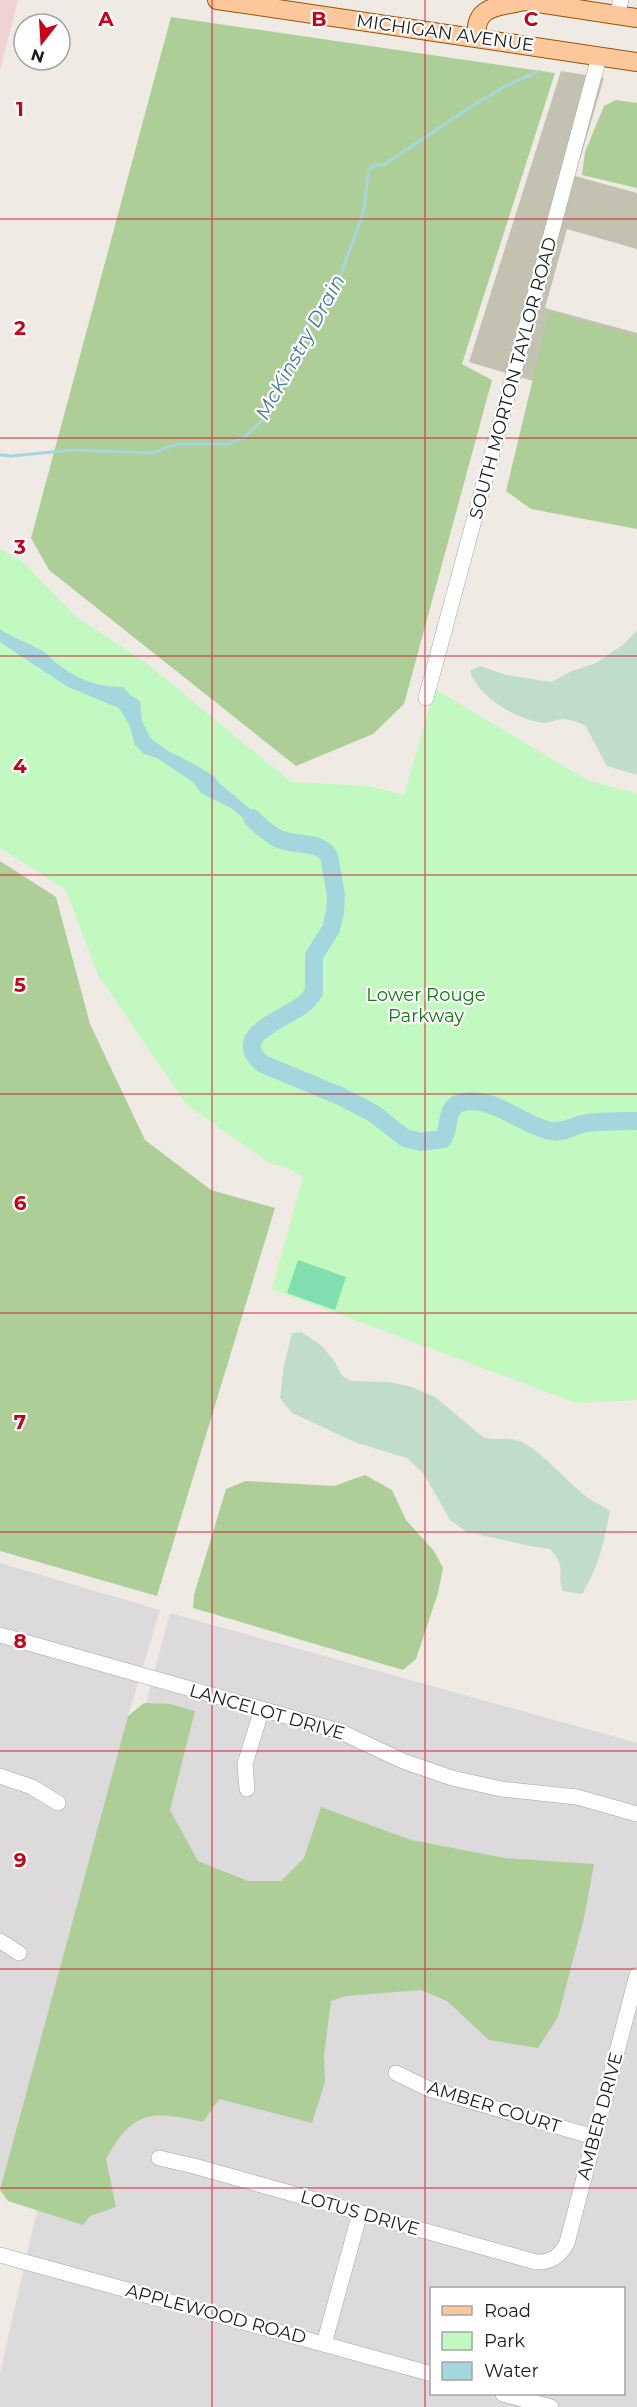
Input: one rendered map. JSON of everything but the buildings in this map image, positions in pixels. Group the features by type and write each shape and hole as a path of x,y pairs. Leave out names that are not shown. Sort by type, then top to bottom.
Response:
{"main road":[{"name":"MICHIGAN AVENUE","path":"217,0 637,62"},
{"path":"477,38 477,22 485,11 521,0 619,7 637,18"}],"street":[{"name":"SOUTH MORTON TAYLOR ROAD","path":"426,698 599,57"},
{"name":"LANCELOT DRIVE","path":"0,1635 339,1731 403,1761 452,1778 501,1789 577,1797 637,1814"},
{"path":"247,1789 245,1764 262,1708"},
{"path":"0,1776 32,1787 58,1803"},
{"path":"0,1941 19,1953"},
{"name":"AMBER DRIVE","path":"559,2255 567,2243 637,1975"},
{"name":"AMBER COURT","path":"396,2073 429,2089 594,2137"},
{"name":"LOTUS DRIVE","path":"159,2158 536,2262 546,2262 559,2255"},
{"path":"324,2343 360,2213"},
{"name":"APPLEWOOD ROAD","path":"0,2254 430,2373"},
{"path":"506,2395 528,2404 551,2407"}],"shaded area":[{"path":"0,0 18,0 15,12 12,12 12,23 0,70"},
{"path":"561,71 604,78 575,176 637,193 637,249 567,229 545,308 637,333 637,412 469,362"},
{"path":"0,1563 160,1610 128,1716 0,2191"},
{"path":"170,1613 637,1743 637,2407 0,2407 0,2373 40,2197 17,2190"}],"green space":[{"path":"171,17 555,73 462,364 492,380 404,704 373,734 296,766 49,570 31,538"},
{"path":"616,100 637,103 637,188 582,175 585,152 604,106"},
{"path":"549,312 637,337 637,529 531,509 506,491"},
{"name":"Lower Rouge Parkway","path":"0,549 23,562 75,616 145,662 291,782 369,786 404,795 435,689 587,780 637,794 637,1400 576,1403 272,1289 303,1177 285,1167 271,1164 187,1105 98,975 66,890 0,848"},
{"path":"637,630 637,775 607,766 585,725 563,719 544,723 511,712 481,690 470,671 480,666 506,675 551,682 572,671 596,663 624,644"},
{"path":"0,861 56,897 90,1024 145,1140 211,1190 275,1208 157,1596 0,1551"},
{"path":"298,1260 346,1277 335,1310 287,1293"},
{"path":"301,1332 322,1346 335,1362 342,1376 351,1381 389,1382 412,1387 435,1397 483,1437 514,1439 524,1443 540,1454 585,1496 610,1511 600,1554 593,1574 582,1594 563,1591 559,1562 550,1549 467,1532 450,1520 424,1474 407,1458 357,1443 292,1413 280,1398 284,1365 292,1333"},
{"path":"365,1475 392,1490 406,1520 434,1551 443,1568 438,1593 416,1659 403,1670 193,1608 194,1595 226,1489 246,1481 334,1486"},
{"path":"144,1703 170,1704 195,1711 170,1810 198,1861 248,1881 281,1881 304,1858 321,1807 411,1840 505,1858 594,1864 584,1918 558,2017 538,2048 489,2040 447,2001 421,1990 346,1996 331,2001 324,2056 325,2082 312,2123 219,2099 203,2122 157,2116 135,2122 116,2143 106,2159 116,2207 90,2216 83,2225 8,2201 0,2190 128,1716"}],"water":[{"path":"0,629 43,651 63,668 79,677 96,684 123,687 140,701 142,721 151,739 214,776 220,784 254,812 269,833 255,828 231,808 201,793 193,782 157,758 144,754 135,745 129,724 119,708 68,687 0,642"}],"waterway":[{"name":"McKinstry Drain","path":"0,455 74,450 152,453 178,444 228,444 245,437 266,416 276,385 294,360 307,326 336,287 363,214 369,169 385,164 472,106 504,87 539,71"},
{"path":"252,818 279,839 313,845 324,851 329,856 336,895 331,929 314,956 314,992 303,1004 262,1029 255,1037 252,1045 254,1054 263,1064 340,1096 373,1113 405,1138 421,1142 443,1139 450,1114 455,1106 472,1101 495,1106 551,1131 588,1123 637,1121"}]}
